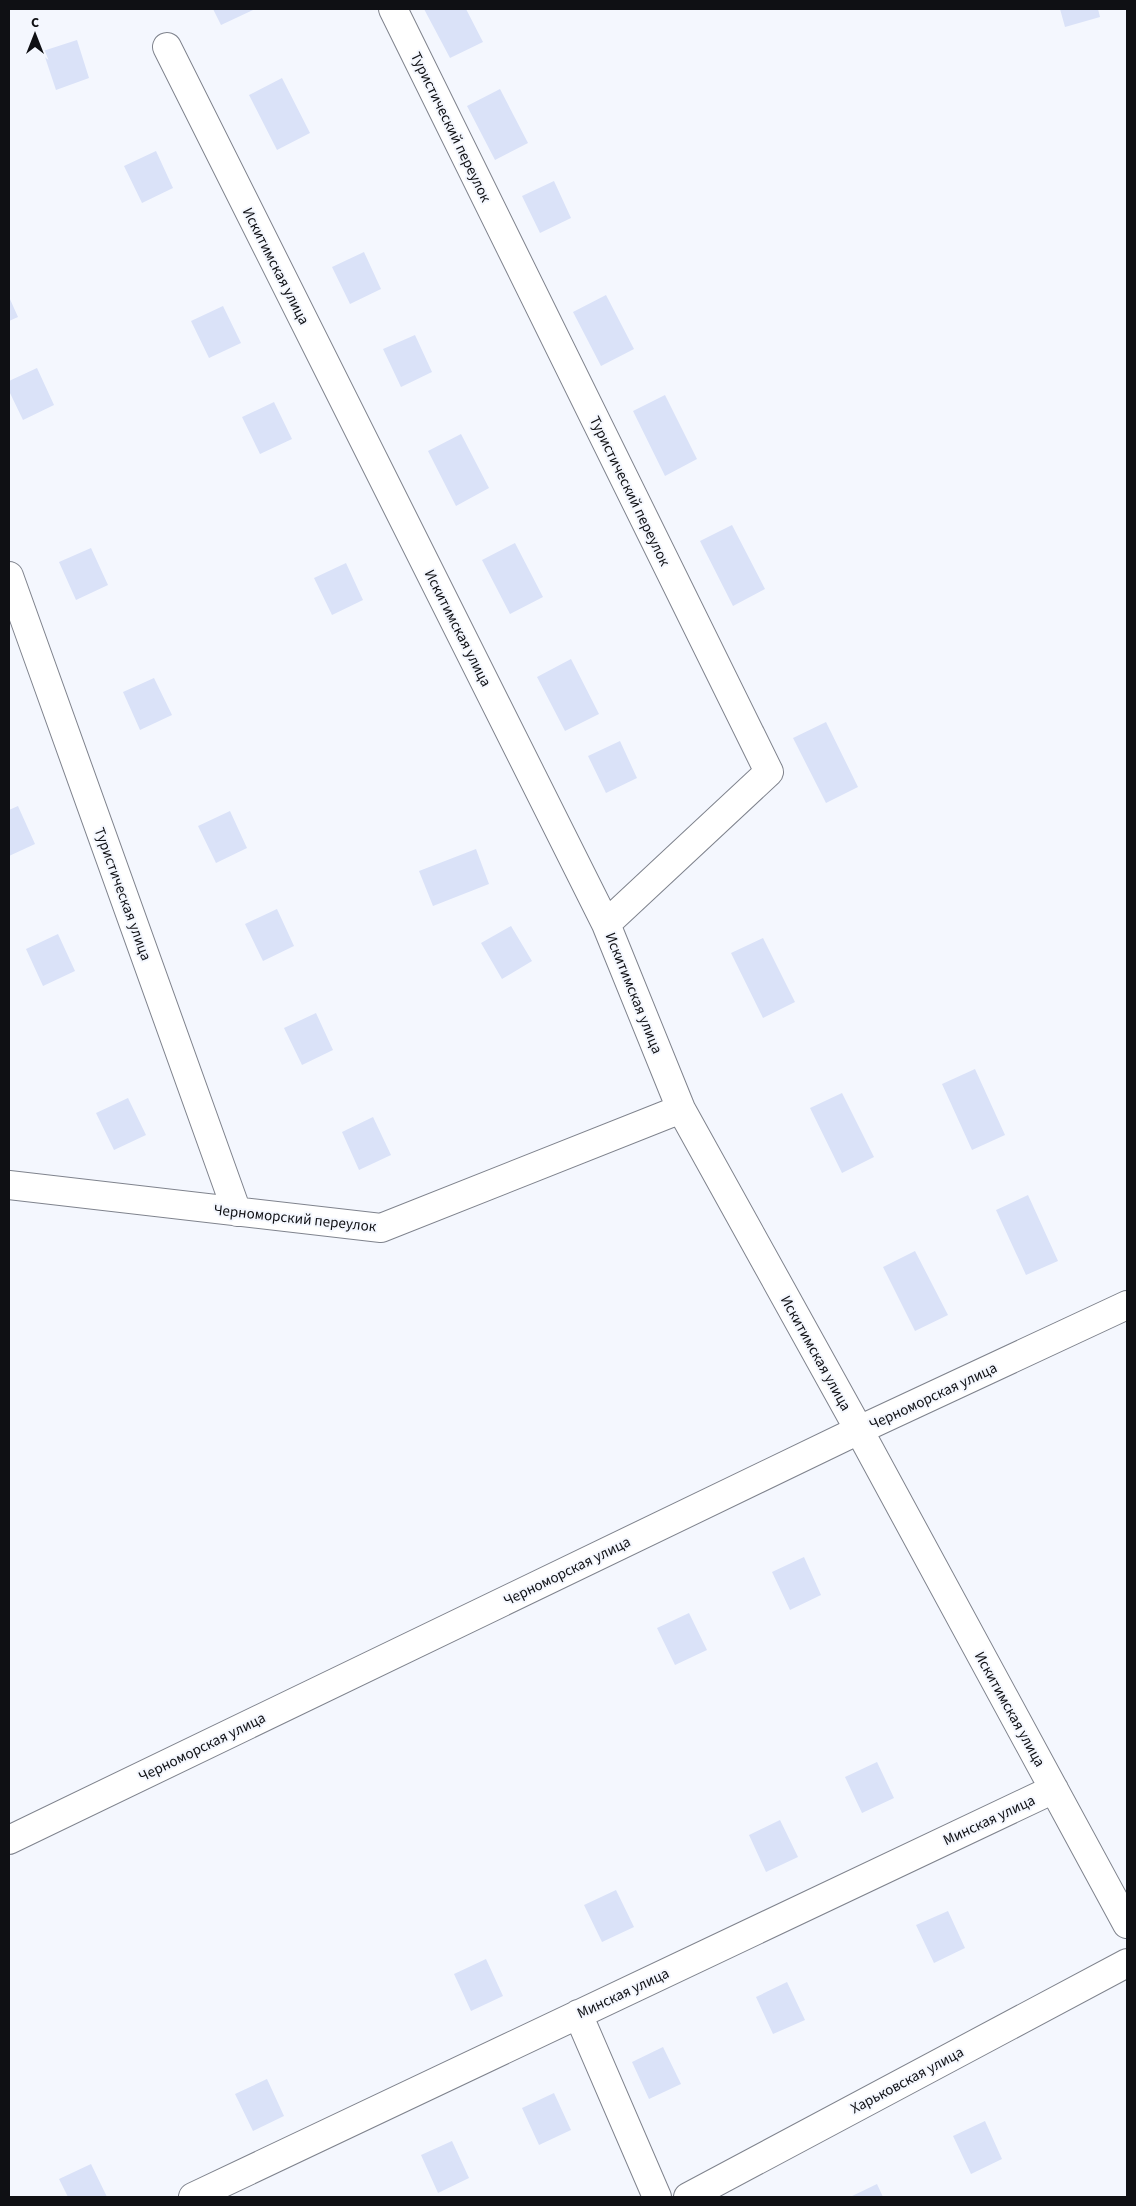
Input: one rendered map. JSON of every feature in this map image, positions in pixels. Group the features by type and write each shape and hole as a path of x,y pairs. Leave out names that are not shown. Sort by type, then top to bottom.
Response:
{"street":[{"name":"Туристический переулок","path":"393,9 769,772 606,924"},
{"name":"Искитимская улица","path":"167,47 606,924 680,1110 859,1430 1127,1924"},
{"name":"Туристическая улица","path":"9,576 238,1212"},
{"name":"Черноморский переулок","path":"9,1185 382,1228 680,1110"},
{"name":"Черноморская улица","path":"9,1840 859,1430 1127,1304"},
{"name":"Минская улица","path":"193,2197 1054,1789"},
{"name":"Харьковская улица","path":"688,2197 1127,1963"},
{"path":"578,2014 657,2197"}],"building":[{"path":"213,9 252,9 253,10 221,25"},
{"path":"424,9 466,9 483,42 450,58"},
{"path":"1060,9 1098,9 1100,17 1065,27"},
{"path":"77,40 89,78 56,90 43,51"},
{"path":"282,78 310,133 277,150 249,95"},
{"path":"500,89 528,143 495,160 467,106"},
{"path":"156,151 173,188 142,203 124,166"},
{"path":"554,181 571,218 540,233 522,196"},
{"path":"364,252 381,289 350,304 332,267"},
{"path":"606,295 634,349 601,366 573,312"},
{"path":"9,297 18,317 9,321"},
{"path":"223,306 241,343 209,358 191,321"},
{"path":"415,335 432,372 401,387 383,349"},
{"path":"37,368 54,405 23,420 9,391 9,381"},
{"path":"665,395 697,459 665,476 633,411"},
{"path":"274,402 292,439 260,454 242,417"},
{"path":"461,434 489,488 456,506 428,451"},
{"path":"732,525 765,589 733,606 700,541"},
{"path":"515,543 543,597 510,614 482,560"},
{"path":"91,548 108,585 76,600 59,562"},
{"path":"346,563 363,600 332,615 314,578"},
{"path":"571,659 599,714 565,731 537,677"},
{"path":"154,678 172,715 140,730 123,692"},
{"path":"826,722 858,787 826,803 793,738"},
{"path":"620,741 637,778 606,793 588,756"},
{"path":"18,806 35,844 9,856 9,810"},
{"path":"230,811 247,848 216,863 198,826"},
{"path":"476,849 489,884 433,906 419,871"},
{"path":"277,909 294,946 263,961 245,924"},
{"path":"511,926 532,961 502,979 481,943"},
{"path":"58,934 75,971 43,986 26,949"},
{"path":"763,938 795,1002 763,1018 731,953"},
{"path":"316,1013 333,1050 302,1065 284,1028"},
{"path":"975,1069 1005,1135 972,1150 942,1084"},
{"path":"842,1093 874,1157 842,1173 810,1108"},
{"path":"128,1098 146,1135 114,1150 96,1113"},
{"path":"373,1117 391,1155 359,1170 342,1132"},
{"path":"1028,1195 1058,1261 1026,1275 996,1210"},
{"path":"915,1251 948,1315 915,1331 883,1267"},
{"path":"804,1557 821,1595 790,1610 772,1572"},
{"path":"689,1613 707,1650 675,1665 657,1628"},
{"path":"877,1762 894,1798 862,1813 845,1777"},
{"path":"780,1820 798,1857 766,1872 749,1835"},
{"path":"616,1890 634,1927 602,1942 584,1905"},
{"path":"948,1911 965,1948 934,1963 916,1925"},
{"path":"486,1959 503,1996 471,2011 454,1974"},
{"path":"787,1982 805,2020 773,2034 756,1997"},
{"path":"663,2047 681,2084 649,2099 632,2062"},
{"path":"267,2079 284,2116 253,2131 235,2094"},
{"path":"554,2093 571,2130 539,2145 522,2108"},
{"path":"985,2121 1002,2159 971,2174 953,2136"},
{"path":"452,2141 469,2178 438,2193 421,2155"},
{"path":"91,2164 107,2197 68,2197 59,2179"},
{"path":"877,2184 883,2197 850,2197"}]}
